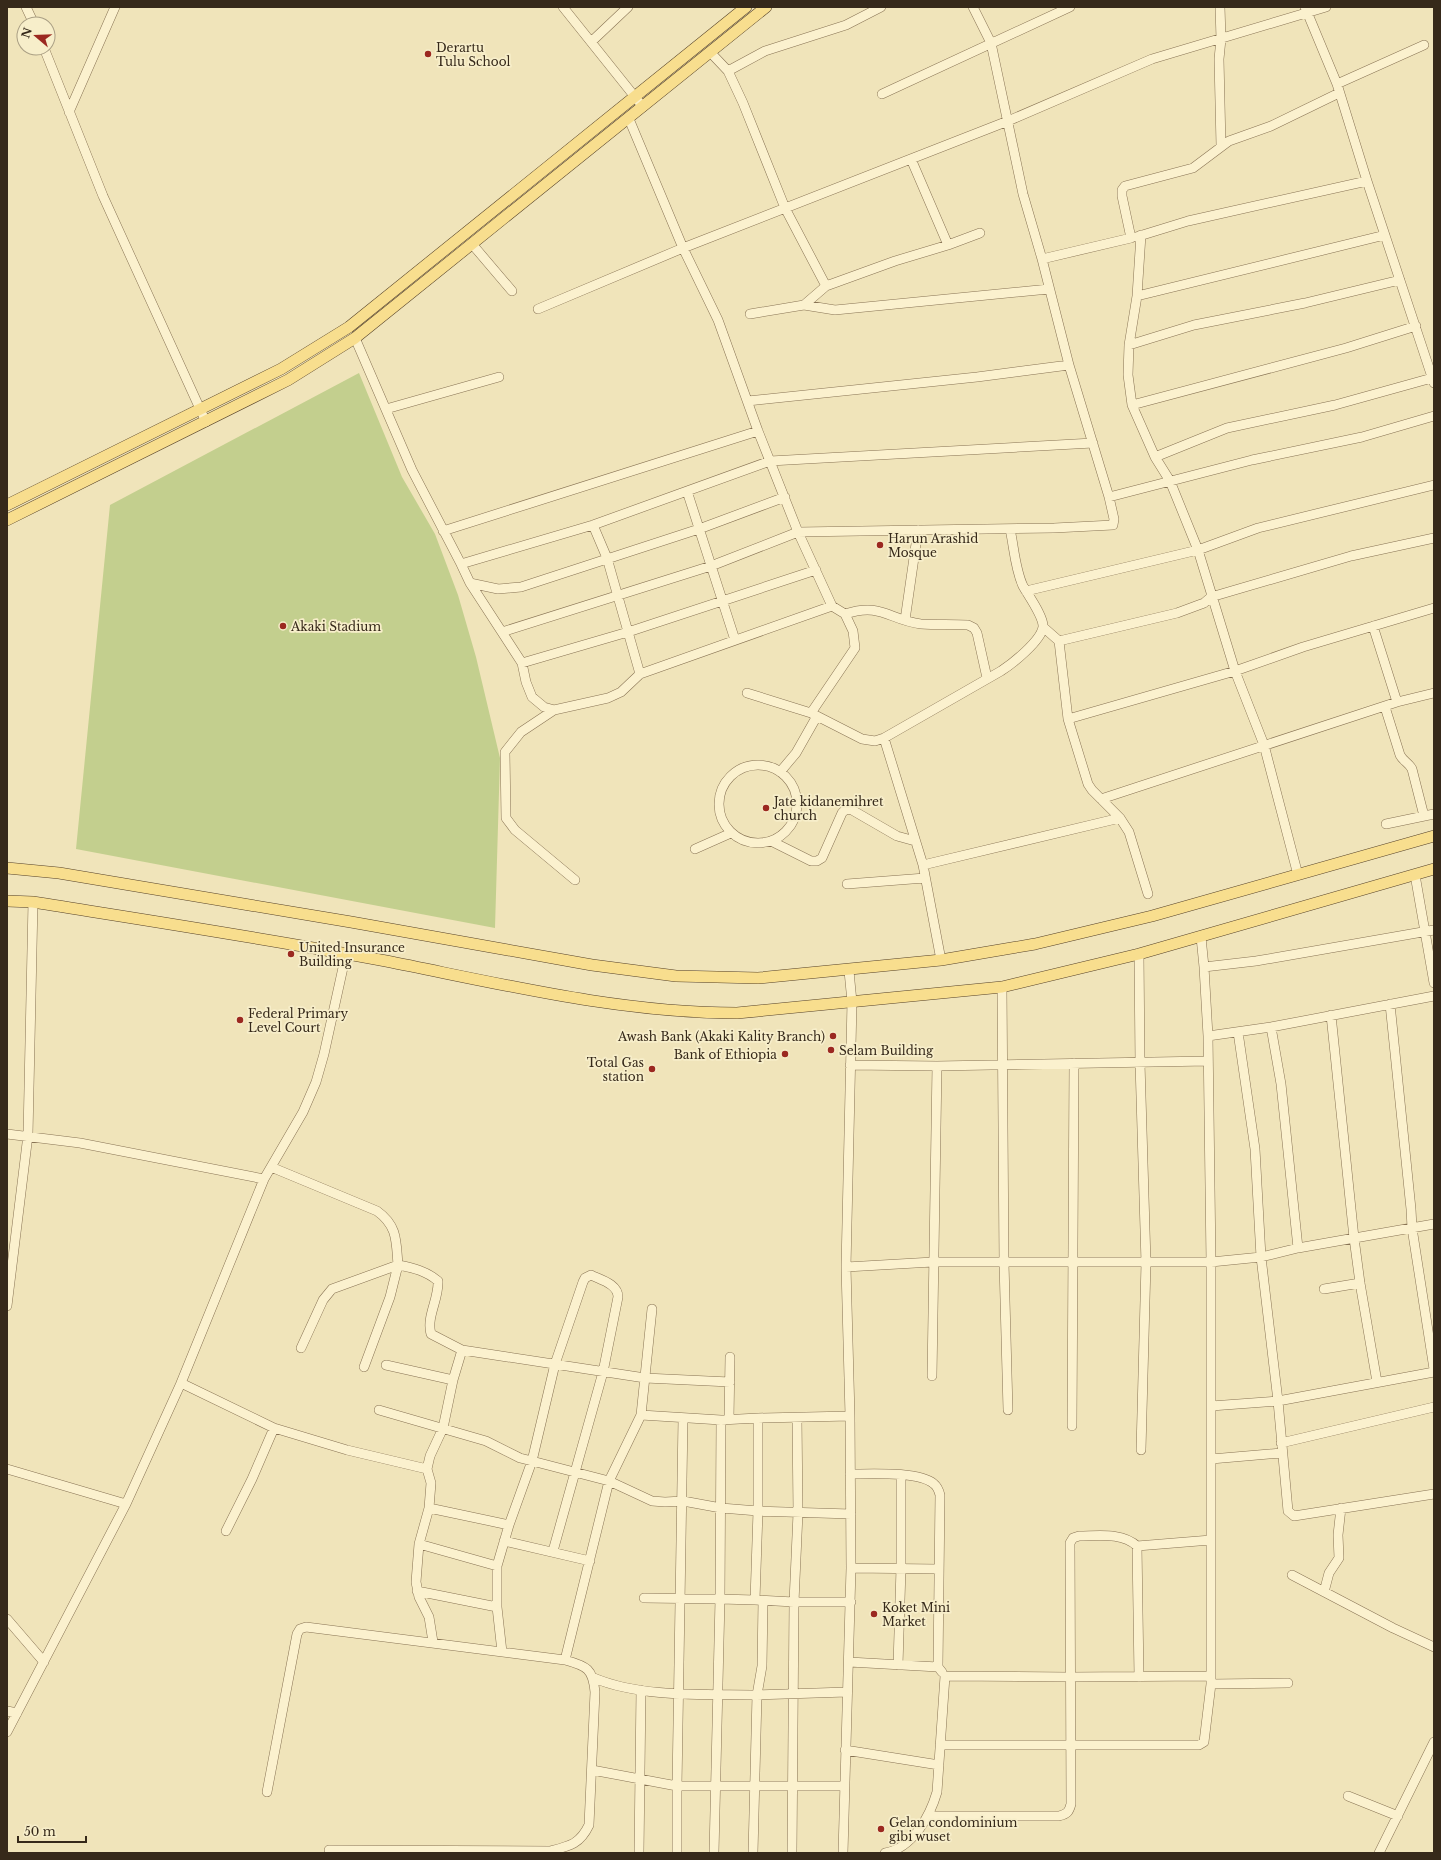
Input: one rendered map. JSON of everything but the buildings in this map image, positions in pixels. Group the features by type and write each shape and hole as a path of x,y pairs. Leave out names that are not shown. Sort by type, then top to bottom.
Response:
{"main road":[{"path":"7,505 282,369 350,327 746,7"},
{"path":"7,520 288,380 355,338 394,309 472,244 629,119 766,7"},
{"path":"7,868 59,873 352,922 592,965 676,976 758,978 941,960 1035,944 1152,916 1434,836"},
{"path":"7,901 33,902 191,926 550,993 654,1010 698,1013 737,1013 1002,987 1139,954 1434,869"}],"street":[{"path":"69,112 115,7"},
{"path":"563,7 643,107"},
{"path":"591,42 628,7"},
{"path":"728,70 765,51 841,27 881,7"},
{"path":"502,632 711,566 798,532 1010,529 1112,525 1114,519 1109,497 1068,365 1048,289 1042,259 1023,194 991,43 973,7"},
{"path":"882,94 1070,7"},
{"path":"1220,7 1222,39 1219,59 1221,146"},
{"path":"538,309 683,248 1008,121 1152,59 1222,39 1306,10 1326,7"},
{"path":"1155,457 1227,428 1334,405 1433,380 1367,181 1337,84 1306,10"},
{"path":"1337,84 1424,44"},
{"path":"710,52 728,70 786,208 826,286"},
{"path":"47,56 107,203 206,422"},
{"path":"1131,238 1122,190 1125,186 1186,171 1200,164 1229,141 1271,126 1339,93"},
{"path":"629,119 683,248 718,320 758,431 798,532 832,606 845,614 853,631 855,648 814,715 796,753 780,772"},
{"path":"911,159 948,244"},
{"path":"1042,259 1131,238 1188,222 1367,181"},
{"path":"804,305 826,286 980,233"},
{"path":"1141,235 1137,296 1129,345 1128,375 1132,405 1155,457 1170,481 1198,550 1211,597 1235,671 1264,745 1298,875"},
{"path":"1137,296 1386,235"},
{"path":"472,244 512,291"},
{"path":"1129,345 1194,325 1305,303 1400,280"},
{"path":"750,314 804,305 835,310 1048,289"},
{"path":"1132,405 1346,348 1416,326"},
{"path":"355,338 412,470 470,583 522,663 526,682 532,698 544,707 554,710"},
{"path":"748,401 977,377 1068,365"},
{"path":"386,409 499,377"},
{"path":"1109,497 1252,460 1362,437 1434,416"},
{"path":"443,531 758,431"},
{"path":"461,564 593,525 770,461 1093,443"},
{"path":"1026,591 1198,550 1258,528 1434,485"},
{"path":"687,491 735,640"},
{"path":"470,583 498,589 512,589 699,529 785,497"},
{"path":"593,525 607,558 640,674"},
{"path":"1010,529 1018,573 1041,618 1043,627 1059,641 1068,718 1088,784 1120,818 1129,832 1148,894"},
{"path":"905,620 918,530"},
{"path":"1059,641 1177,613 1204,603 1211,597 1351,556 1434,538"},
{"path":"522,663 628,632 816,570"},
{"path":"575,880 515,830 506,818 505,752 521,732 554,710 608,698 621,692 640,674 832,606"},
{"path":"1068,718 1235,671 1304,647 1434,608"},
{"path":"845,614 859,609 871,609 920,624 968,625 974,628 977,633 987,678"},
{"path":"1373,626 1397,702"},
{"path":"747,693 814,715 862,739 875,741 884,738 1012,664 1032,644 1043,627"},
{"path":"1101,799 1397,702 1434,693"},
{"path":"1385,707 1402,760 1410,765 1412,769 1424,816"},
{"path":"884,738 923,865 941,960"},
{"path":"752,766 767,766 780,772 790,782 796,795 797,809 793,823 784,834 771,841 757,844 743,841 731,833 723,821 719,807 721,793 728,780 739,771 752,766"},
{"path":"771,841 810,861 817,861 822,858 842,813 846,809 852,810 897,836 915,841"},
{"path":"1386,824 1434,814"},
{"path":"923,865 1120,818"},
{"path":"695,849 731,833"},
{"path":"1415,875 1430,930 1434,983"},
{"path":"847,884 925,878"},
{"path":"7,1306 28,1135 33,902"},
{"path":"1204,967 1256,961 1430,930"},
{"path":"940,1745 1199,1746 1204,1742 1206,1735 1210,1680 1211,1262 1208,1036 1201,937"},
{"path":"7,1732 126,1504 181,1383 264,1179 303,1112 316,1082 324,1054 346,954"},
{"path":"1139,954 1140,1064 1146,1263 1141,1450"},
{"path":"843,1853 851,1602 850,1416 846,1267 852,1002 849,970"},
{"path":"1002,987 1004,1064 1004,1263 1008,1410"},
{"path":"1208,1036 1271,1027 1434,996"},
{"path":"1211,1406 1278,1401 1434,1370 1412,1228 1412,1209 1390,1004"},
{"path":"1331,1015 1354,1238 1377,1382"},
{"path":"1271,1027 1281,1084 1298,1248"},
{"path":"1238,1032 1255,1149 1261,1257 1278,1401 1288,1511 1291,1515 1434,1494"},
{"path":"850,1065 937,1066 1074,1063 1140,1064 1208,1061"},
{"path":"1072,1426 1074,1063"},
{"path":"932,1376 937,1066"},
{"path":"7,1134 28,1135 80,1143 264,1179"},
{"path":"271,1167 377,1211 386,1217 392,1225 396,1238 398,1265 390,1297 364,1367"},
{"path":"846,1267 933,1262 1211,1262 1261,1257 1298,1248 1434,1224"},
{"path":"301,1348 323,1300 332,1290 398,1265 421,1269 438,1281 439,1290 429,1327 431,1334 462,1350 645,1378 730,1382"},
{"path":"502,1652 497,1607 497,1566 509,1525 532,1461 555,1364 583,1282 585,1278 591,1276 614,1287 618,1291 604,1372 553,1551"},
{"path":"1324,1289 1360,1283"},
{"path":"565,1660 609,1481 641,1415 652,1309"},
{"path":"433,1642 430,1617 417,1590 419,1544 429,1508 431,1483 427,1469 430,1456 443,1428 453,1380 462,1350"},
{"path":"714,1853 721,1508 725,1420 730,1382 730,1357"},
{"path":"386,1365 453,1380"},
{"path":"181,1383 274,1428 347,1450 427,1469"},
{"path":"1281,1443 1434,1407"},
{"path":"379,1410 486,1441 520,1458 609,1481 652,1501 682,1501 721,1508 758,1511 851,1514"},
{"path":"641,1415 683,1419 725,1420 850,1416"},
{"path":"753,1853 757,1695 762,1666 759,1600 758,1418"},
{"path":"792,1853 794,1602 798,1513 797,1418"},
{"path":"677,1853 677,1692 681,1598 683,1419"},
{"path":"226,1531 252,1480 274,1428"},
{"path":"1211,1458 1282,1453"},
{"path":"7,1469 126,1504"},
{"path":"850,1474 901,1475 926,1480 938,1488 940,1495 938,1667 945,1676 937,1792 928,1816 908,1842 899,1848 886,1853"},
{"path":"898,1666 901,1568 901,1475"},
{"path":"429,1508 509,1525"},
{"path":"1324,1592 1329,1574 1339,1558 1338,1535 1341,1508"},
{"path":"928,1816 1059,1816 1065,1815 1069,1811 1071,1804 1070,1543 1073,1538 1079,1536 1123,1537 1131,1540 1137,1546 1139,1677"},
{"path":"1137,1546 1211,1540"},
{"path":"504,1541 553,1551 590,1561"},
{"path":"419,1544 497,1566"},
{"path":"851,1568 939,1569"},
{"path":"1292,1574 1393,1628 1434,1647"},
{"path":"417,1590 497,1607"},
{"path":"644,1598 851,1602"},
{"path":"7,1619 44,1662"},
{"path":"267,1792 297,1634 300,1629 306,1627 565,1660 581,1664 588,1669 594,1678 589,1825 585,1834 578,1841 568,1847 552,1852 329,1850"},
{"path":"849,1662 898,1666 938,1667"},
{"path":"945,1676 1139,1677 1288,1683"},
{"path":"594,1678 612,1685 641,1690 677,1692 757,1695 847,1692"},
{"path":"639,1853 638,1779 641,1690"},
{"path":"7,1711 18,1713"},
{"path":"1379,1853 1434,1742"},
{"path":"846,1750 939,1765"},
{"path":"592,1770 677,1786 845,1786"},
{"path":"1348,1796 1398,1816"}],"green space":[{"name":"Akaki Stadium","path":"359,373 402,477 435,534 458,595 476,657 500,758 495,928 76,849 110,505"}],"place":[{"name":"Derartu Tulu School","path":"428,54"},
{"name":"Harun Arashid Mosque","path":"880,545"},
{"name":"Akaki Stadium","path":"283,626"},
{"name":"Jate kidanemihret church","path":"766,808"},
{"name":"United Insurance Building","path":"291,954"},
{"name":"Federal Primary Level Court","path":"240,1020"},
{"name":"Awash Bank (Akaki Kality Branch)","path":"833,1036"},
{"name":"Selam Building","path":"831,1050"},
{"name":"Bank of Ethiopia","path":"785,1054"},
{"name":"Total Gas station","path":"652,1069"},
{"name":"Koket Mini Market","path":"874,1614"},
{"name":"Gelan condominium gibi wuset","path":"881,1829"}]}
